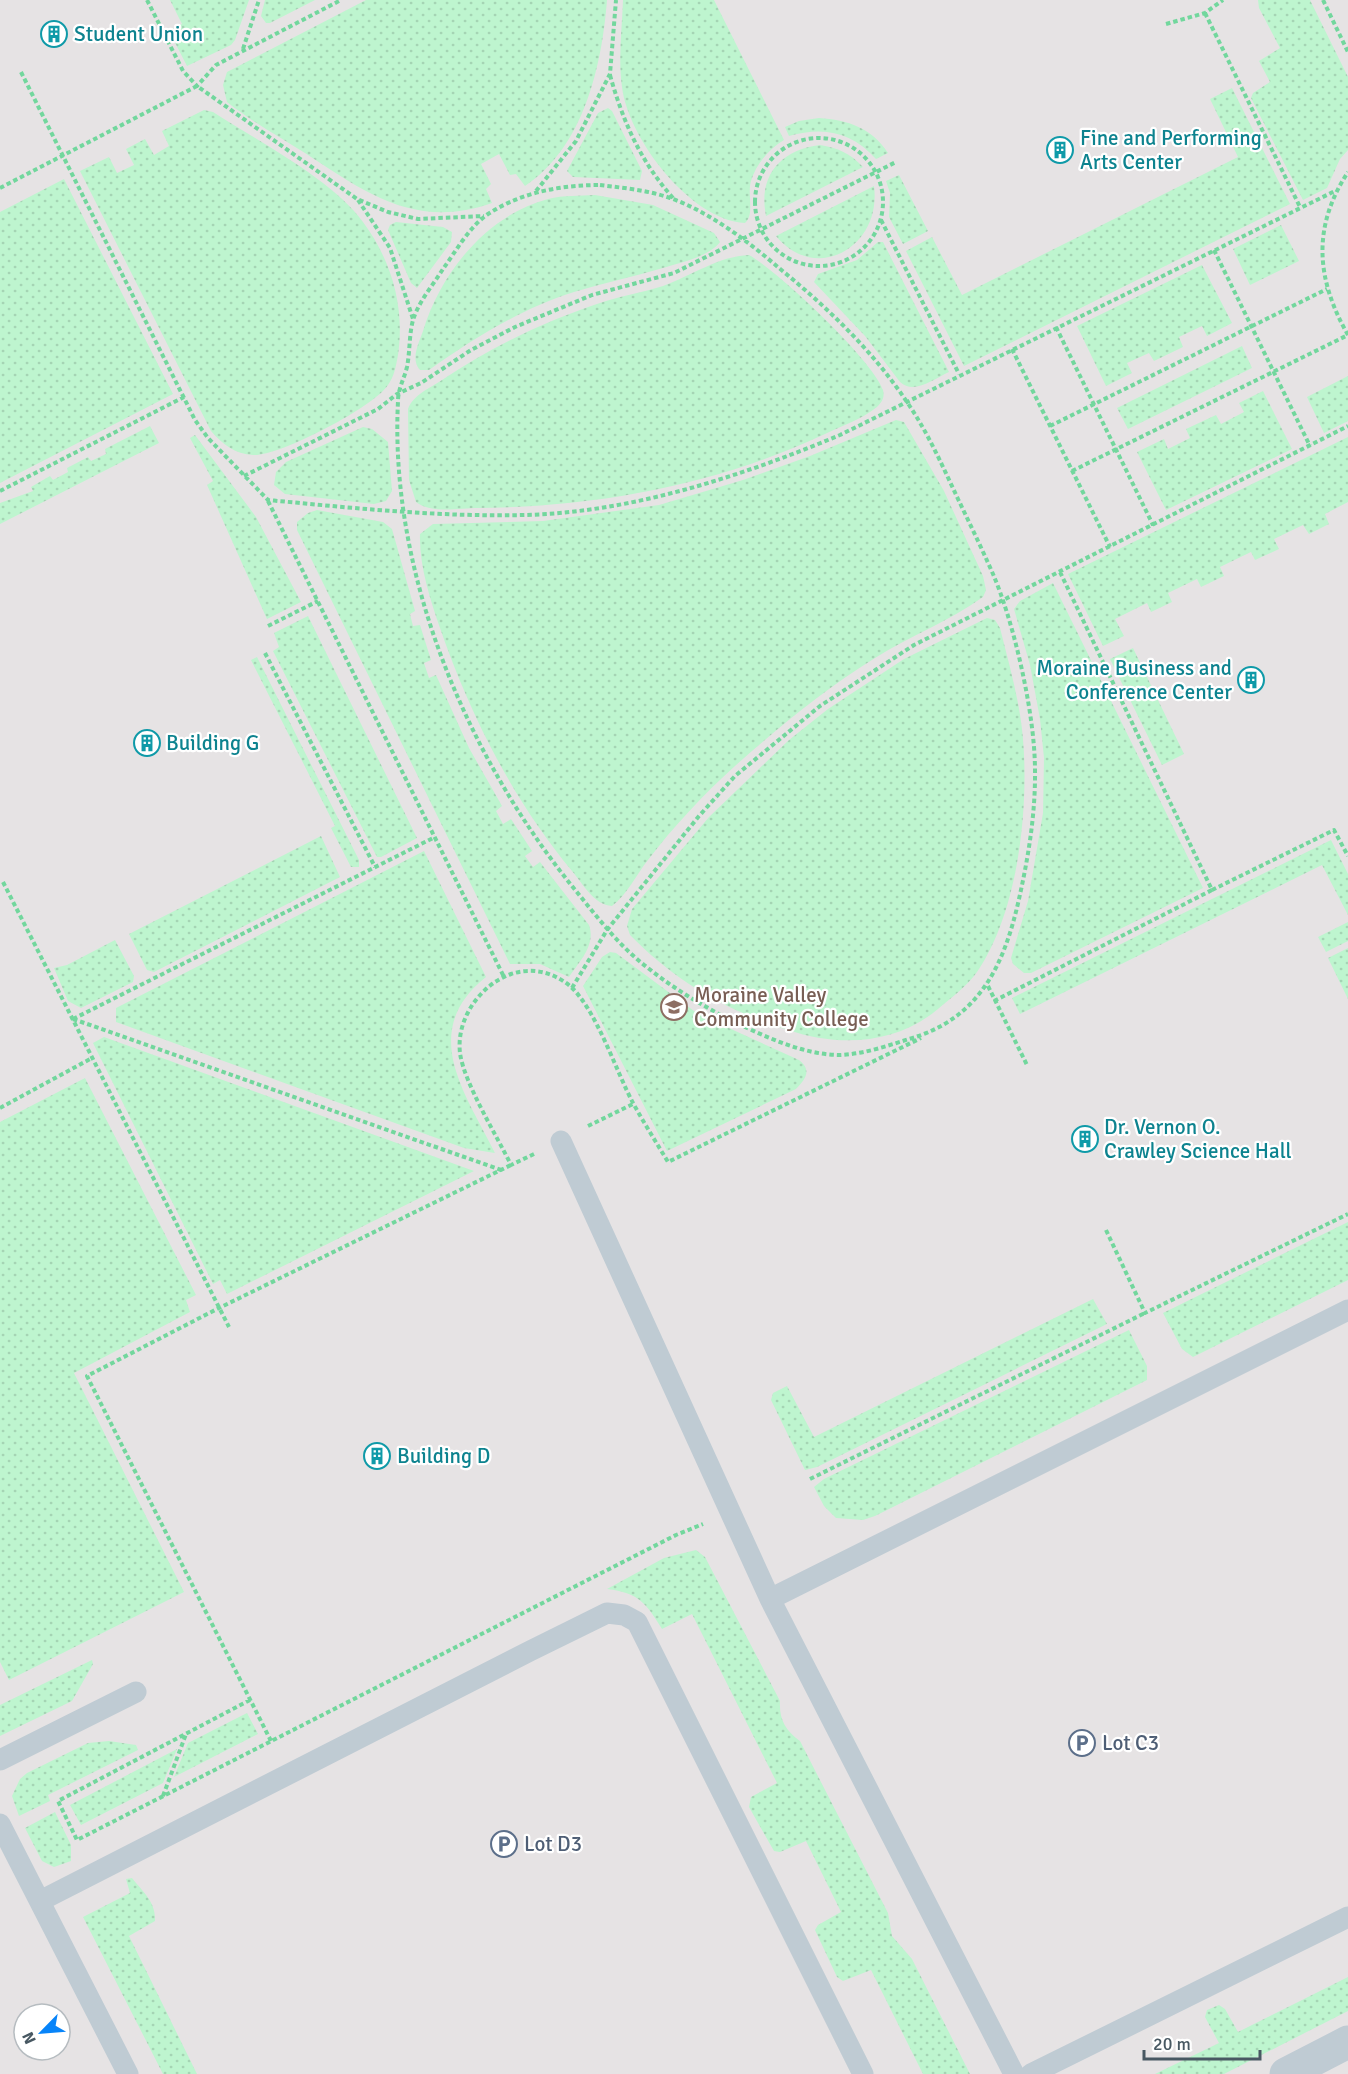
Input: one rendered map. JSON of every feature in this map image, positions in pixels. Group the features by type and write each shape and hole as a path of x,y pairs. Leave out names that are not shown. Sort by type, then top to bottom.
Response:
{"street":[{"path":"1286,2074 1348,2042"}],"lane":[{"path":"561,1141 770,1599 1014,2074"},
{"path":"770,1599 1348,1310"},
{"path":"40,1901 539,1646 607,1613 624,1615 637,1622 863,2074"},
{"path":"0,1760 136,1692"},
{"path":"0,1824 128,2074"},
{"path":"1031,2074 1348,1917"}],"path":[{"path":"147,0 183,71 197,86 357,199 388,212 418,219 484,216 536,192 557,187 600,185 674,199 745,238 827,307 870,354 907,402 929,437 994,577 1002,600 1023,677 1034,746 1033,822 1014,923 987,986 969,1006 932,1032 668,1162 633,1104 584,1003 572,988 557,976 542,971 523,970 504,977 482,993 470,1008 461,1034 460,1053 467,1075 511,1165"},
{"path":"243,50 259,0"},
{"path":"0,188 197,86 216,65 341,0"},
{"path":"616,0 610,74 619,108 633,140 659,182 674,199"},
{"path":"1166,24 1205,13 1223,0"},
{"path":"1323,0 1348,52"},
{"path":"1205,13 1300,207"},
{"path":"21,72 184,397 208,438 268,500 504,977"},
{"path":"536,192 576,141 610,74"},
{"path":"823,138 844,142 863,155 876,172 882,187 881,220 872,238 859,252 843,262 823,266 804,265 786,257 770,245 761,230 754,207 756,185 766,165 781,149 801,140 823,138"},
{"path":"244,476 378,409 397,394 421,383 471,350 566,304 674,273 896,162"},
{"path":"1072,471 1348,335 1327,289 1322,260 1323,233 1327,212 1335,191 1348,172"},
{"path":"268,500 404,513 525,515 596,508 699,486 783,459 907,402 959,374 1335,191"},
{"path":"357,199 390,248 413,320"},
{"path":"484,216 448,262 423,299 413,320 406,371 397,394 399,457 404,513 423,601 451,681 504,792 543,851 608,930 645,966 703,1006 753,1031 802,1049 837,1055 867,1052 932,1032"},
{"path":"881,220 959,374"},
{"path":"1214,250 1310,446"},
{"path":"1050,426 1327,289"},
{"path":"1056,327 1153,525"},
{"path":"1012,349 1110,547"},
{"path":"0,491 184,397"},
{"path":"572,988 608,930 699,816 735,776 820,706 914,645 1348,426"},
{"path":"1060,572 1212,890"},
{"path":"268,626 318,601"},
{"path":"265,653 375,867"},
{"path":"994,1001 1334,830 1348,856"},
{"path":"72,1019 435,837"},
{"path":"3,882 229,1327"},
{"path":"987,986 1027,1065"},
{"path":"72,1019 501,1170"},
{"path":"0,1108 92,1058"},
{"path":"271,1741 87,1376 219,1308 633,1104"},
{"path":"810,1479 1348,1214"},
{"path":"1106,1230 1145,1313"},
{"path":"250,1700 58,1801 77,1840 676,1535 703,1524"},
{"path":"162,1797 186,1734"}],"shaded area":[{"name":"Moraine Valley Community College","path":"0,0 1348,0 1348,2074 0,2074"}],"green space":[{"path":"170,0 249,0 235,40 231,45 187,66 169,31 182,24"},
{"path":"265,0 315,0 266,23 261,16"},
{"path":"366,0 607,0 594,77 576,127 562,150 525,186 516,174 510,175 499,154 481,164 491,184 486,189 492,203 465,210 439,212 416,210 371,194 227,102 223,85 227,72"},
{"path":"623,0 714,0 784,140 764,157 753,175 750,186 750,215 745,223 724,218 703,208 683,192 649,152 636,129 622,87 620,54"},
{"path":"1258,0 1310,0 1348,77 1348,150 1340,159 1327,188 1303,200 1251,98 1253,93 1270,82 1259,61 1280,48 1259,8"},
{"path":"1232,88 1290,204 964,366 906,251 932,237 962,295 1238,157 1210,99"},
{"path":"608,108 612,111 642,171 640,180 573,177 567,171 598,113"},
{"path":"204,110 213,112 294,162 350,206 382,253 398,303 400,337 398,355 388,385 365,406 325,429 283,448 253,455 224,444 211,431 80,171 109,157 117,173 134,165 126,149 145,139 154,155 169,146 162,131"},
{"path":"819,118 849,123 867,131 882,144 888,153 876,159 847,137 826,132 789,136 785,127 799,121"},
{"path":"820,145 843,152 863,167 766,216 765,189 775,167 794,153"},
{"path":"899,175 928,231 903,244 889,217 890,193 886,181"},
{"path":"64,179 173,394 0,483 0,212"},
{"path":"874,186 874,208 868,227 857,242 843,252 826,258 809,257 792,250 776,236"},
{"path":"595,195 653,205 714,233 720,242 709,252 693,259 574,292 536,307 481,336 429,370 420,370 417,366 416,351 431,309 454,268 486,232 505,218 548,199"},
{"path":"396,222 443,227 452,232 451,242 417,288 411,283 388,230 390,225"},
{"path":"1281,225 1299,261 1250,285 1233,249"},
{"path":"878,242 883,242 949,372 918,386 906,386 900,382 865,336 814,282 818,274 857,260"},
{"path":"749,255 802,297 862,358 876,376 883,390 883,399 877,407 852,422 784,452 699,480 656,490 612,498 523,507 437,509 422,506 416,502 409,480 408,409 422,392 481,356 542,325 606,301 663,286 727,259"},
{"path":"1202,265 1232,323 1207,336 1202,326 1179,337 1183,347 1154,361 1149,353 1127,363 1132,373 1106,386 1077,326"},
{"path":"1242,346 1252,368 1128,429 1117,408"},
{"path":"1348,376 1348,421 1324,433 1307,397"},
{"path":"1263,391 1292,449 1166,510 1137,452 1164,439 1168,449 1190,438 1186,429 1216,415 1221,424 1244,412 1239,403"},
{"path":"896,420 904,422 944,491 983,576 986,590 983,597 957,614 875,658 838,682 803,709 768,737 700,799 658,848 627,891 612,906 600,902 585,888 531,815 512,786 479,724 452,661 433,605 423,570 420,534 433,524 543,521 659,505 743,480 810,456"},
{"path":"150,426 159,443 0,524 0,503 33,491 31,487 50,476 53,480 68,472 67,468 88,457 91,461 106,454 105,449"},
{"path":"363,427 372,429 388,442 392,491 386,501 374,504 285,494 274,485 276,472 286,462"},
{"path":"195,435 256,517 301,602 267,619 207,485 213,481 190,438"},
{"path":"1348,437 1348,502 1325,514 1329,524 1309,534 1303,525 1274,539 1279,549 1255,560 1251,552 1220,567 1224,576 1201,587 1197,579 1168,593 1172,602 1151,612 1147,603 1115,619 1124,636 1103,646 1068,574"},
{"path":"317,510 383,522 392,529 415,611 410,614 413,626 420,625 431,660 424,663 429,678 436,675 469,748 502,806 496,811 503,824 511,819 532,851 525,856 533,867 540,862 589,925 591,932 589,946 569,977 540,964 510,964 297,530 297,522 308,513"},
{"path":"1053,583 1203,888 1031,973 1024,973 1013,964 1011,958 1028,901 1043,813 1044,758 1040,719 1030,665 1014,609 1020,601"},
{"path":"308,616 417,838 381,857 377,857 273,651 279,647 274,633"},
{"path":"987,618 995,620 1000,628 1019,711 1024,767 1022,828 1018,860 1002,920 991,948 977,972 959,992 921,1021 904,1030 866,1039 827,1039 788,1030 723,1004 665,967 630,935 627,926 632,909 709,817 789,740 828,709 904,659"},
{"path":"1133,648 1184,754 1162,765 1110,659"},
{"path":"257,657 359,860 359,867 351,867 331,828 335,826 251,660"},
{"path":"321,836 340,877 154,972 147,970 129,934"},
{"path":"1331,840 1348,874 1348,915 1322,865 1020,1014 1012,998"},
{"path":"424,851 486,977 466,998 454,1019 451,1041 454,1063 461,1085 495,1153 464,1148 116,1022 116,1008"},
{"path":"1348,922 1348,941 1326,952 1318,937"},
{"path":"115,940 134,976 133,982 81,1008 68,1001 54,968 67,965"},
{"path":"1348,948 1348,999 1328,958"},
{"path":"610,952 616,953 698,1014 799,1060 806,1071 803,1082 796,1089 667,1151 583,986 602,957"},
{"path":"104,1037 474,1171 227,1294 220,1280 213,1284 93,1043"},
{"path":"85,1078 196,1295 186,1300 190,1312 74,1373 184,1592 9,1680 0,1662 0,1122"},
{"path":"1348,1222 1348,1280 1193,1357 1182,1349 1163,1313"},
{"path":"1093,1299 1107,1324 817,1467 805,1470 771,1400 773,1393 787,1386 814,1437"},
{"path":"1129,1330 1147,1366 1147,1380 875,1516 863,1520 836,1518 824,1506 814,1487 824,1479"},
{"path":"696,1550 705,1557 780,1701 784,1724 800,1741 888,1913 892,1936 912,1959 970,2074 923,2074 871,1970 843,1981 837,1977 815,1930 818,1925 841,1912 806,1841 780,1852 774,1851 749,1807 751,1797 777,1783 692,1614 662,1629 651,1612 640,1601 627,1593 607,1589 664,1558"},
{"path":"92,1660 93,1664 72,1701 0,1736 0,1705"},
{"path":"247,1713 258,1734 174,1777 188,1743"},
{"path":"109,1741 136,1745 138,1750 48,1795 50,1801 19,1816 12,1796 20,1779 27,1773 88,1743"},
{"path":"177,1749 163,1783 81,1825 70,1805"},
{"path":"55,1812 71,1845 71,1861 54,1867 42,1861 25,1828"},
{"path":"132,1878 151,1903 155,1921 129,1936 197,2074 163,2074 83,1917 130,1893 126,1879"},
{"path":"1348,1977 1348,2011 1224,2074 1155,2074 1219,2043 1205,2017 1207,2010 1219,2005 1225,2009 1238,2032"}],"place":[{"name":"Student Union","path":"54,34"},
{"name":"Fine and Performing Arts Center","path":"1060,150"},
{"name":"Moraine Business and Conference Center","path":"1251,680"},
{"name":"Building G","path":"147,743"},
{"name":"Moraine Valley Community College","path":"674,1007"},
{"name":"Dr. Vernon O. Crawley Science Hall","path":"1085,1139"},
{"name":"Building D","path":"377,1456"},
{"name":"Lot C3","path":"1082,1743"},
{"name":"Lot D3","path":"504,1844"}]}
